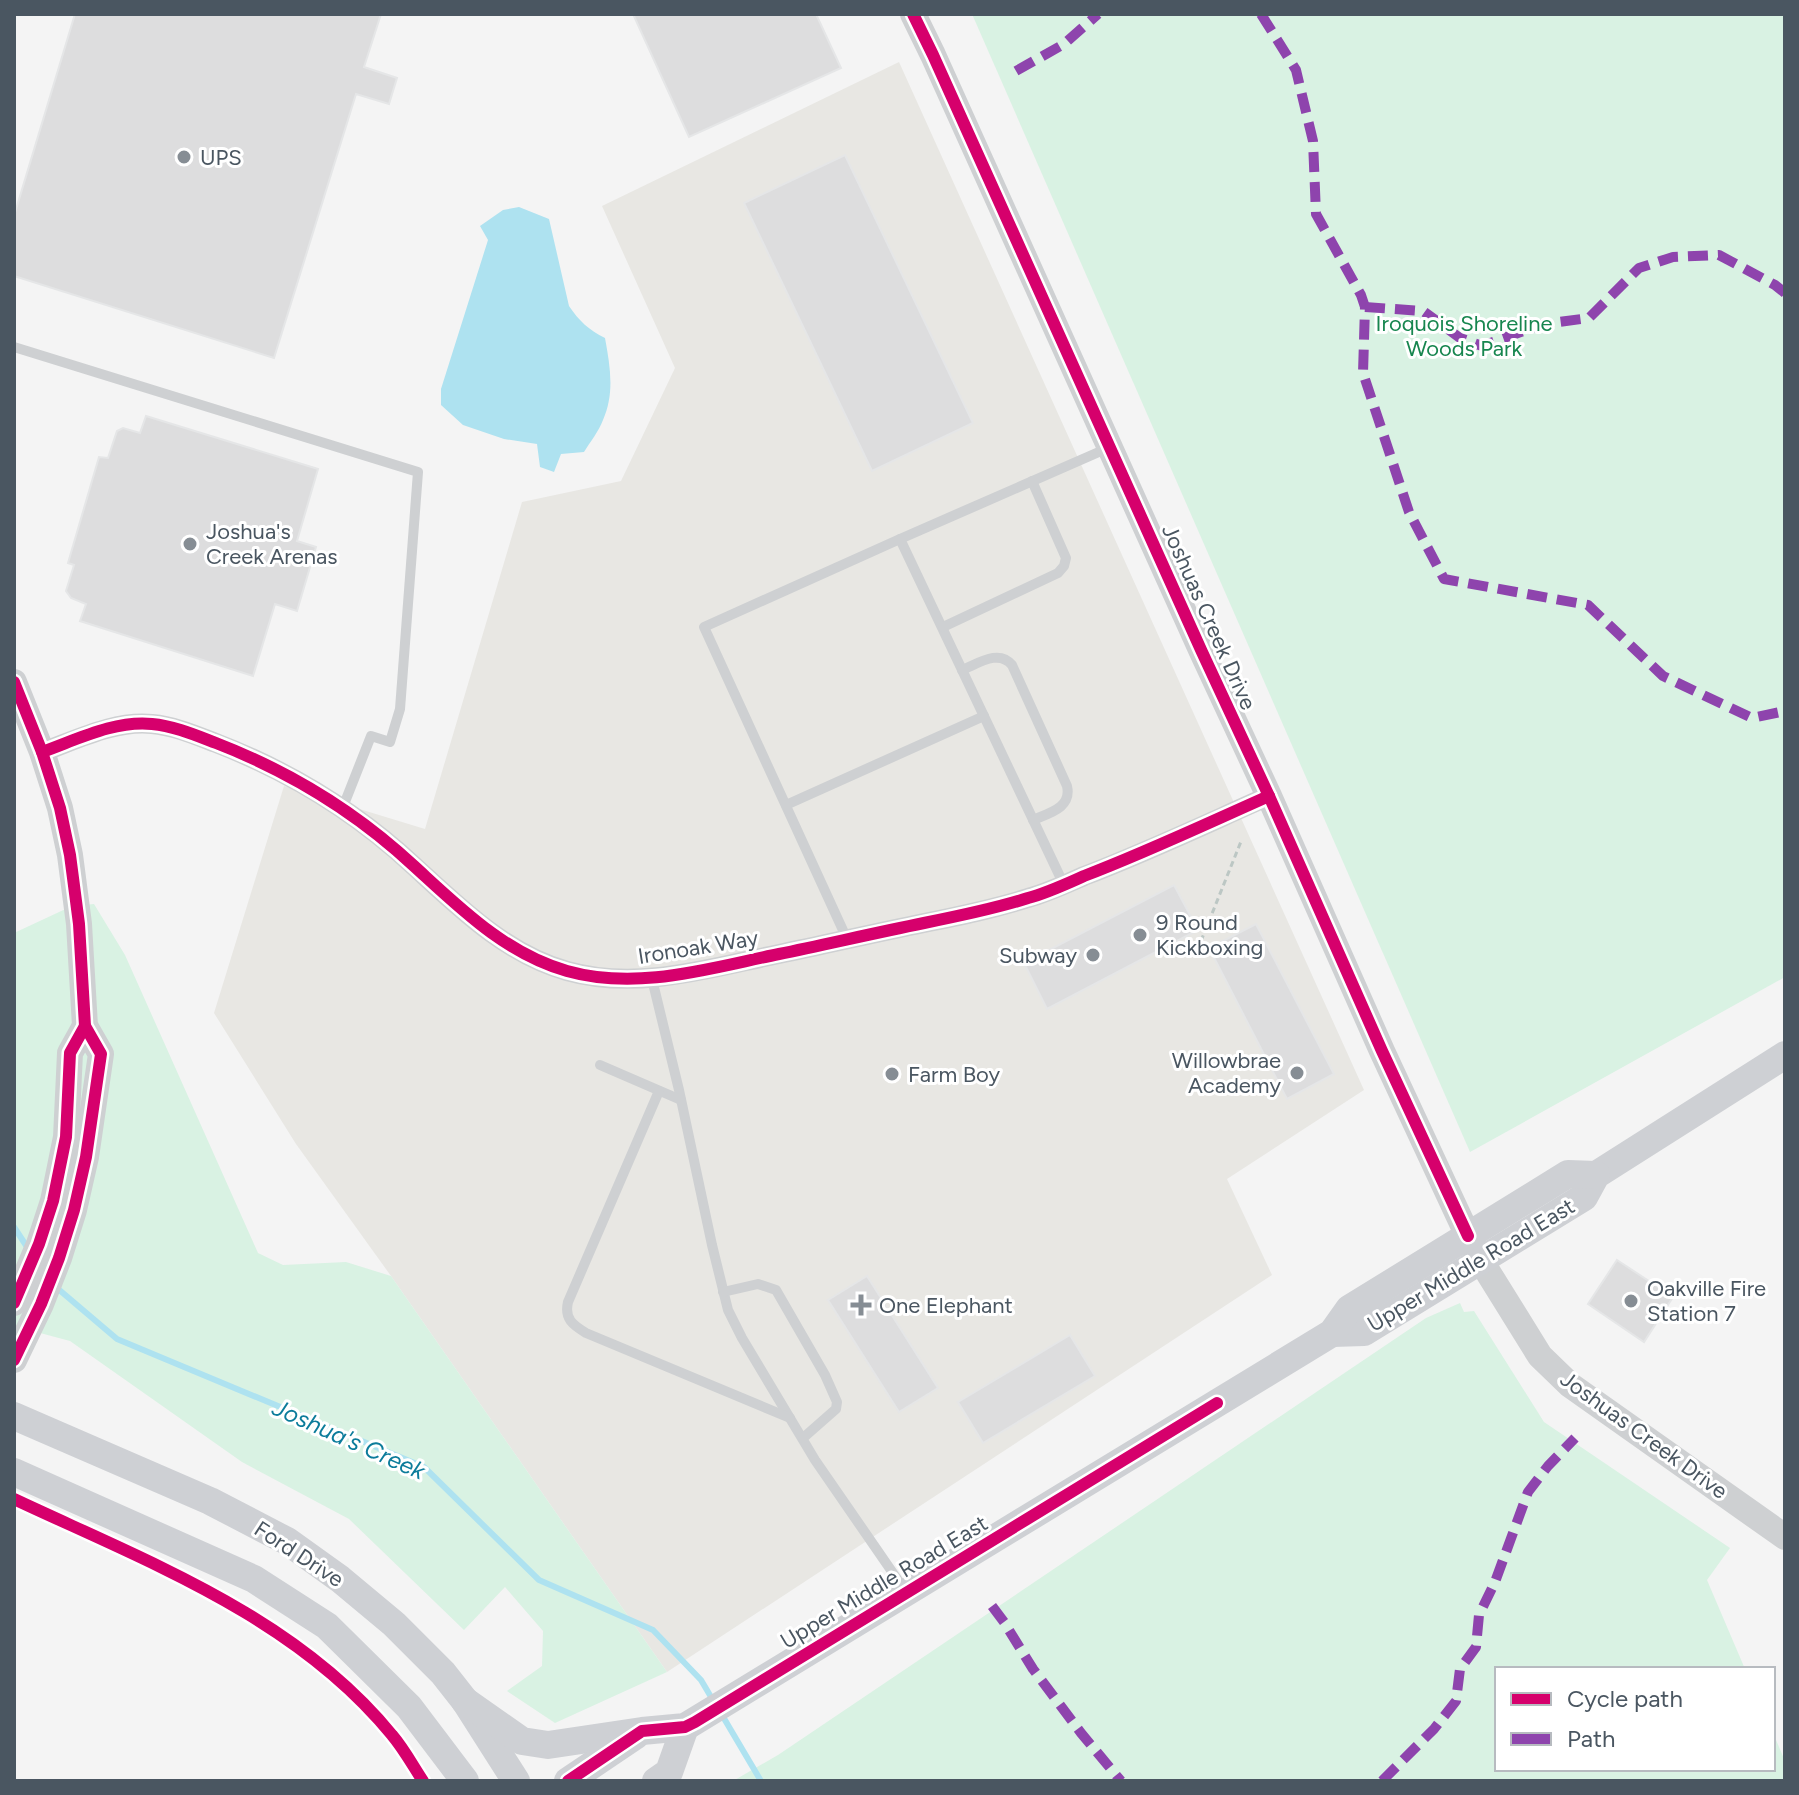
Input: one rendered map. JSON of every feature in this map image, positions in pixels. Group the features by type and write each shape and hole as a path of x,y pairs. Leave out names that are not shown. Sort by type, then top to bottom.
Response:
{"main road":[{"name":"Upper Middle Road East","path":"568,1781 642,1731 690,1724 1332,1333 1364,1332 1474,1248 1584,1197 1596,1175 1785,1055"},
{"name":"Ford Drive","path":"14,1416 210,1501 287,1541 340,1579 394,1624 443,1673 465,1701 516,1781"},
{"name":"Ford Drive","path":"14,1472 254,1579 327,1626 409,1707 465,1781"},
{"path":"465,1701 522,1741 548,1745 642,1731"},
{"path":"656,1781 669,1772 690,1724"}],"street":[{"name":"Joshuas Creek Drive","path":"913,14 1474,1248 1540,1356 1570,1385 1785,1537"},
{"path":"14,682 60,808 79,924 85,1026 101,1054 86,1157 63,1206 39,1244 14,1303"},
{"name":"Ironoak Way","path":"42,752 119,727 150,723 184,730 250,756 343,807 486,929 516,949 567,971 612,979 652,979 1030,898 1126,860 1269,796"},
{"path":"16,1356 45,1292 63,1206"}],"lane":[{"path":"14,347 418,472 400,709 390,742 371,736 343,807"},
{"path":"847,939 704,627 1110,447"},
{"path":"943,627 1058,573 1064,566 1066,558 1032,481"},
{"path":"900,539 1064,885"},
{"path":"962,670 997,656 1007,659 1012,665 1069,794 1061,807 1033,820"},
{"path":"786,805 984,716"},
{"path":"652,979 728,1310 790,1418 906,1592"},
{"path":"600,1065 681,1100"},
{"path":"659,1091 568,1302 566,1312 569,1321 586,1333 790,1418"},
{"path":"723,1292 758,1284 776,1290 825,1375 837,1402 836,1409 803,1438"}],"path":[{"path":"1201,941 1242,839"}],"shaded area":[{"path":"899,62 1364,1090 1227,1179 1272,1275 667,1672 296,1144 214,1013 284,786 425,829 522,502 621,481 675,368 602,206"}],"green space":[{"name":"Iroquois Shoreline Woods Park","path":"972,14 1785,14 1785,977 1470,1152"},
{"path":"94,904 125,955 258,1253 283,1265 346,1262 391,1276 667,1672 555,1723 507,1691 542,1666 543,1631 505,1587 464,1630 349,1519 242,1462 70,1341 14,1326 14,933 72,906"},
{"path":"1460,1303 1464,1312 1474,1311 1544,1422 1730,1548 1707,1580 1744,1667 1495,1667 1495,1771 1775,1771 1775,1738 1785,1761 1785,1781 733,1781 778,1755 1426,1318"}],"water":[{"path":"519,207 549,219 569,306 585,325 605,338 608,359 610,390 601,424 584,452 561,454 554,472 540,467 537,444 504,439 463,425 441,405 441,389 488,240 480,226 503,210"}],"building":[{"name":"UPS","path":"75,14 381,14 364,67 397,78 389,104 356,94 274,358 14,276 14,216"},
{"path":"633,14 816,14 841,68 689,137"},
{"path":"845,155 973,423 872,471 744,203"},
{"name":"Joshua's Creek Arenas","path":"146,416 318,469 297,541 316,547 297,611 275,604 253,676 80,621 86,604 71,598 66,591 74,565 68,563 99,457 108,458 117,431 123,428 140,433"},
{"path":"1174,885 1198,930 1047,1009 1024,963"},
{"path":"1256,924 1334,1074 1287,1099 1209,948"},
{"name":"Oakville Fire Station 7","path":"1617,1260 1673,1297 1644,1342 1588,1304"},
{"path":"867,1276 938,1388 899,1412 828,1300"},
{"path":"1070,1335 1095,1376 983,1443 958,1402"}],"waterway":[{"name":"Joshua's Creek","path":"14,1227 29,1250"},
{"name":"Joshua's Creek","path":"57,1288 117,1339 424,1467 539,1580 653,1630 701,1680 714,1702"},
{"name":"Joshua's Creek","path":"722,1715 761,1781"}],"marked path":[{"path":"1016,71 1064,44 1098,14"},
{"path":"1261,14 1296,70 1313,141 1316,214 1361,295 1365,307 1363,373 1409,512 1444,579 1588,605 1663,676 1752,718 1785,711"},
{"path":"1365,307 1423,311 1460,338 1482,346 1543,324 1589,318 1639,268 1673,257 1719,255 1785,293"},
{"path":"1382,1781 1434,1729 1456,1701 1460,1669 1476,1647 1479,1615 1495,1582 1528,1492 1575,1438"},
{"path":"992,1606 1033,1669 1121,1781"}],"cycle path":[{"path":"913,14 1468,1236"},
{"path":"14,682 60,808 79,924 85,1026 101,1054 86,1157 74,1210 41,1304 14,1360"},
{"path":"42,752 96,732 138,724 168,727 216,743 296,780 345,811 392,846 485,928 524,953 567,971 620,979 700,971 1015,902 1131,857 1269,796"},
{"path":"14,1303 53,1201 66,1137 70,1053 85,1026"},
{"path":"568,1781 642,1731 685,1727 695,1722 1217,1403"},
{"path":"14,1499 167,1570 266,1625 311,1657 354,1694 396,1740 423,1781"}],"place":[{"name":"UPS","path":"184,157"},
{"name":"Joshua's Creek Arenas","path":"190,544"},
{"name":"9 Round Kickboxing","path":"1140,935"},
{"name":"Subway","path":"1093,955"},
{"name":"Willowbrae Academy","path":"1297,1073"},
{"name":"Farm Boy","path":"892,1074"},
{"name":"Oakville Fire Station 7","path":"1631,1301"},
{"name":"One Elephant","path":"861,1305"}]}
